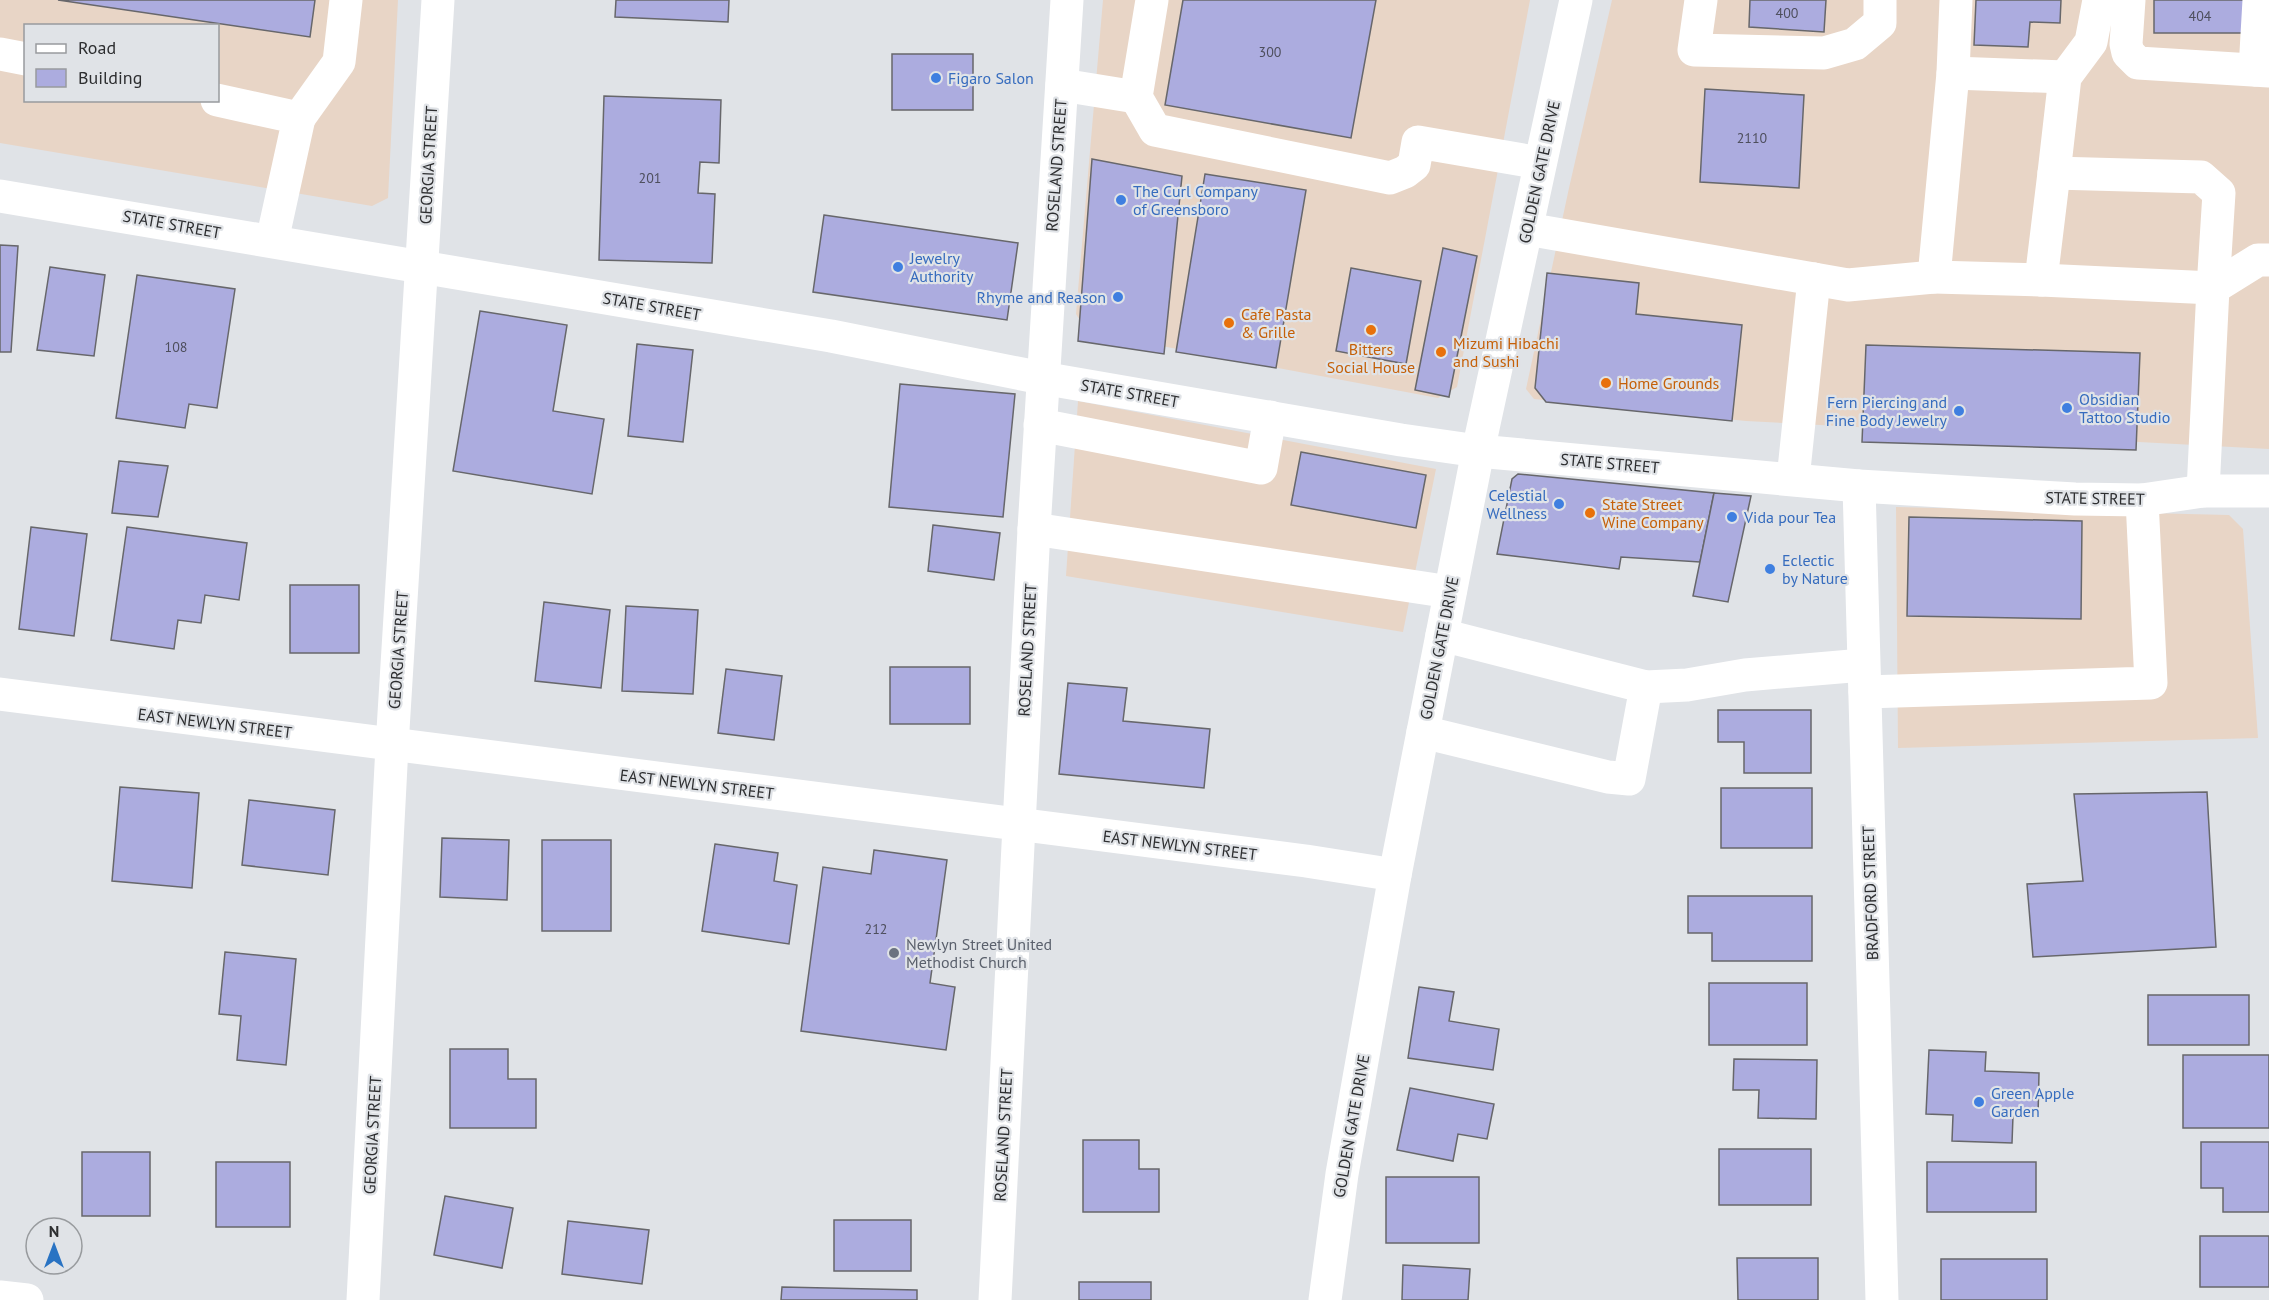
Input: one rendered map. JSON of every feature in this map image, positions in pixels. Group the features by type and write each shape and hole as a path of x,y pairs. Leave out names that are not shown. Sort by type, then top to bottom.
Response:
{"street":[{"path":"272,241 299,118 339,62 346,0"},
{"name":"GEORGIA STREET","path":"363,1300 392,746 438,0"},
{"name":"ROSELAND STREET","path":"995,1300 1042,378 1067,0"},
{"path":"1152,0 1136,97 1155,130 1390,178 1405,172 1414,165 1418,142 1540,164"},
{"name":"GOLDEN GATE DRIVE","path":"1325,1300 1342,1174 1395,875 1478,451 1576,0"},
{"path":"1701,0 1694,50 1824,53 1855,44 1880,23 1880,0"},
{"path":"1934,277 1953,73 1956,0"},
{"path":"2041,280 2065,77 2091,42 2099,0"},
{"path":"2129,0 2126,44 2128,53 2138,63 2262,70 2259,0"},
{"path":"0,54 24,59"},
{"path":"1953,73 2065,77"},
{"path":"1062,84 1136,97"},
{"path":"219,100 299,118"},
{"path":"2054,173 2201,177 2218,193 2203,491"},
{"name":"STATE STREET","path":"0,196 831,336 1042,378 1401,440 1478,451 1859,486 2075,499 2142,500 2203,491 2269,491"},
{"path":"1527,229 1848,285 1934,277 2213,288 2258,260 2269,260"},
{"path":"1793,479 1814,279"},
{"path":"1164,449 1169,400"},
{"path":"1040,425 1261,468 1270,417"},
{"name":"BRADFORD STREET","path":"1859,486 1882,1300"},
{"path":"1442,635 1646,687 1687,685 1745,675 2151,683 2142,500"},
{"path":"1034,529 1450,592"},
{"path":"1423,732 1608,777 1629,779 1646,687"},
{"name":"EAST NEWLYN STREET","path":"0,694 392,746 1306,861 1395,875"},
{"path":"0,1297 27,1300"}],"shaded area":[{"path":"0,0 398,0 388,198 372,206 0,143"},
{"path":"1103,0 1530,0 1457,387 1438,398 1087,332 1076,314"},
{"path":"1612,0 2269,0 2269,449 1746,421 1534,399 1526,389"},
{"path":"1078,401 1436,469 1403,632 1066,576"},
{"path":"1896,507 2229,515 2243,529 2258,738 1898,748"}],"building":[{"path":"58,0 315,0 310,37"},
{"path":"616,0 729,0 728,22 615,17"},
{"path":"1183,0 1376,0 1351,138 1165,105"},
{"path":"1750,0 1826,0 1824,32 1749,27"},
{"path":"1976,0 2061,0 2060,23 2030,22 2028,47 1974,45"},
{"path":"2154,0 2246,0 2246,33 2154,33"},
{"path":"892,54 973,54 973,110 892,110"},
{"path":"1705,89 1804,95 1799,188 1700,182"},
{"path":"604,96 721,100 719,163 700,162 698,193 715,194 712,263 599,260"},
{"path":"1092,159 1182,176 1164,354 1078,341"},
{"path":"1205,174 1306,190 1276,368 1176,352"},
{"path":"824,215 1018,243 1007,320 813,292"},
{"path":"0,245 18,246 11,352 0,352"},
{"path":"1443,248 1477,256 1449,397 1415,390"},
{"path":"50,267 105,275 94,356 37,350"},
{"path":"1351,268 1421,281 1406,364 1336,351"},
{"path":"1547,273 1639,283 1636,314 1742,325 1732,421 1546,402 1535,388"},
{"path":"137,275 235,289 217,408 189,404 185,428 116,418"},
{"path":"480,311 567,325 553,411 604,419 592,494 453,471"},
{"path":"637,344 693,350 683,442 628,436"},
{"path":"1866,345 2140,353 2136,450 1862,442"},
{"path":"900,384 1015,394 1003,517 889,507"},
{"path":"1301,452 1426,475 1416,528 1291,505"},
{"path":"119,461 168,466 158,517 112,513"},
{"path":"1518,474 1714,493 1700,562 1621,557 1619,569 1497,554 1512,479"},
{"path":"1714,493 1751,496 1728,602 1693,596"},
{"path":"1909,517 2082,521 2081,619 1907,616"},
{"path":"933,525 1000,533 994,580 928,571"},
{"path":"31,527 87,534 74,636 19,629"},
{"path":"127,527 247,543 239,600 205,595 201,623 178,620 174,649 111,640"},
{"path":"290,585 359,585 359,653 290,653"},
{"path":"544,602 610,610 601,688 535,681"},
{"path":"626,606 698,610 693,694 622,691"},
{"path":"890,667 970,667 970,724 890,724"},
{"path":"726,669 782,676 774,740 718,733"},
{"path":"1068,683 1127,688 1123,721 1210,729 1204,788 1059,774"},
{"path":"1718,710 1811,710 1811,773 1744,773 1744,742 1718,742"},
{"path":"120,787 199,793 192,888 112,881"},
{"path":"1721,788 1812,788 1812,848 1721,848"},
{"path":"2207,792 2216,947 2033,957 2027,884 2083,881 2074,794"},
{"path":"249,800 335,810 328,875 242,865"},
{"path":"442,838 509,840 507,900 440,897"},
{"path":"542,840 611,840 611,931 542,931"},
{"path":"715,844 778,853 774,881 797,885 789,944 702,931"},
{"path":"874,850 947,860 930,983 955,987 946,1050 801,1031 823,867 871,874"},
{"path":"1688,896 1812,896 1812,961 1712,961 1712,933 1688,933"},
{"path":"225,952 296,959 286,1065 237,1060 241,1016 219,1014"},
{"path":"1709,983 1807,983 1807,1045 1709,1045"},
{"path":"1419,987 1454,992 1449,1021 1499,1029 1493,1070 1408,1058"},
{"path":"2148,995 2249,995 2249,1045 2148,1045"},
{"path":"450,1049 508,1049 508,1079 536,1079 536,1128 450,1128"},
{"path":"1929,1050 1986,1052 1985,1071 2039,1073 2038,1117 2013,1116 2012,1143 1952,1141 1953,1115 1926,1114"},
{"path":"2183,1055 2269,1055 2269,1128 2183,1128"},
{"path":"1734,1059 1817,1060 1816,1119 1758,1118 1759,1090 1733,1090"},
{"path":"1410,1088 1494,1104 1487,1139 1458,1134 1453,1161 1397,1150"},
{"path":"1083,1140 1139,1140 1139,1169 1159,1169 1159,1212 1083,1212"},
{"path":"2201,1142 2269,1142 2269,1212 2223,1212 2223,1188 2201,1188"},
{"path":"1719,1149 1811,1149 1811,1205 1719,1205"},
{"path":"82,1152 150,1152 150,1216 82,1216"},
{"path":"216,1162 290,1162 290,1227 216,1227"},
{"path":"1927,1162 2036,1162 2036,1212 1927,1212"},
{"path":"1386,1177 1479,1177 1479,1243 1386,1243"},
{"path":"445,1196 513,1208 502,1268 434,1255"},
{"path":"834,1220 911,1220 911,1271 834,1271"},
{"path":"568,1221 649,1230 642,1284 562,1274"},
{"path":"2200,1236 2269,1236 2269,1287 2200,1287"},
{"path":"1737,1258 1818,1258 1818,1300 1738,1300"},
{"path":"1941,1259 2047,1259 2047,1300 1941,1300"},
{"path":"1403,1265 1470,1269 1468,1300 1402,1300"},
{"path":"1079,1282 1151,1282 1151,1300 1079,1300"},
{"path":"782,1287 917,1290 917,1300 781,1300"}],"place":[{"name":"Figaro Salon","path":"936,78"},
{"name":"The Curl Company of Greensboro","path":"1121,200"},
{"name":"Jewelry Authority","path":"898,267"},
{"name":"Rhyme and Reason","path":"1118,297"},
{"name":"Cafe Pasta & Grille","path":"1229,323"},
{"name":"Bitters Social House","path":"1371,330"},
{"name":"Mizumi Hibachi and Sushi","path":"1441,352"},
{"name":"Home Grounds","path":"1606,383"},
{"name":"Obsidian Tattoo Studio","path":"2067,408"},
{"name":"Fern Piercing and Fine Body Jewelry","path":"1959,411"},
{"name":"Celestial Wellness","path":"1559,504"},
{"name":"State Street Wine Company","path":"1590,513"},
{"name":"Vida pour Tea","path":"1732,517"},
{"name":"Eclectic by Nature","path":"1770,569"},
{"name":"Newlyn Street United Methodist Church","path":"894,953"},
{"name":"Green Apple Garden","path":"1979,1102"}]}
